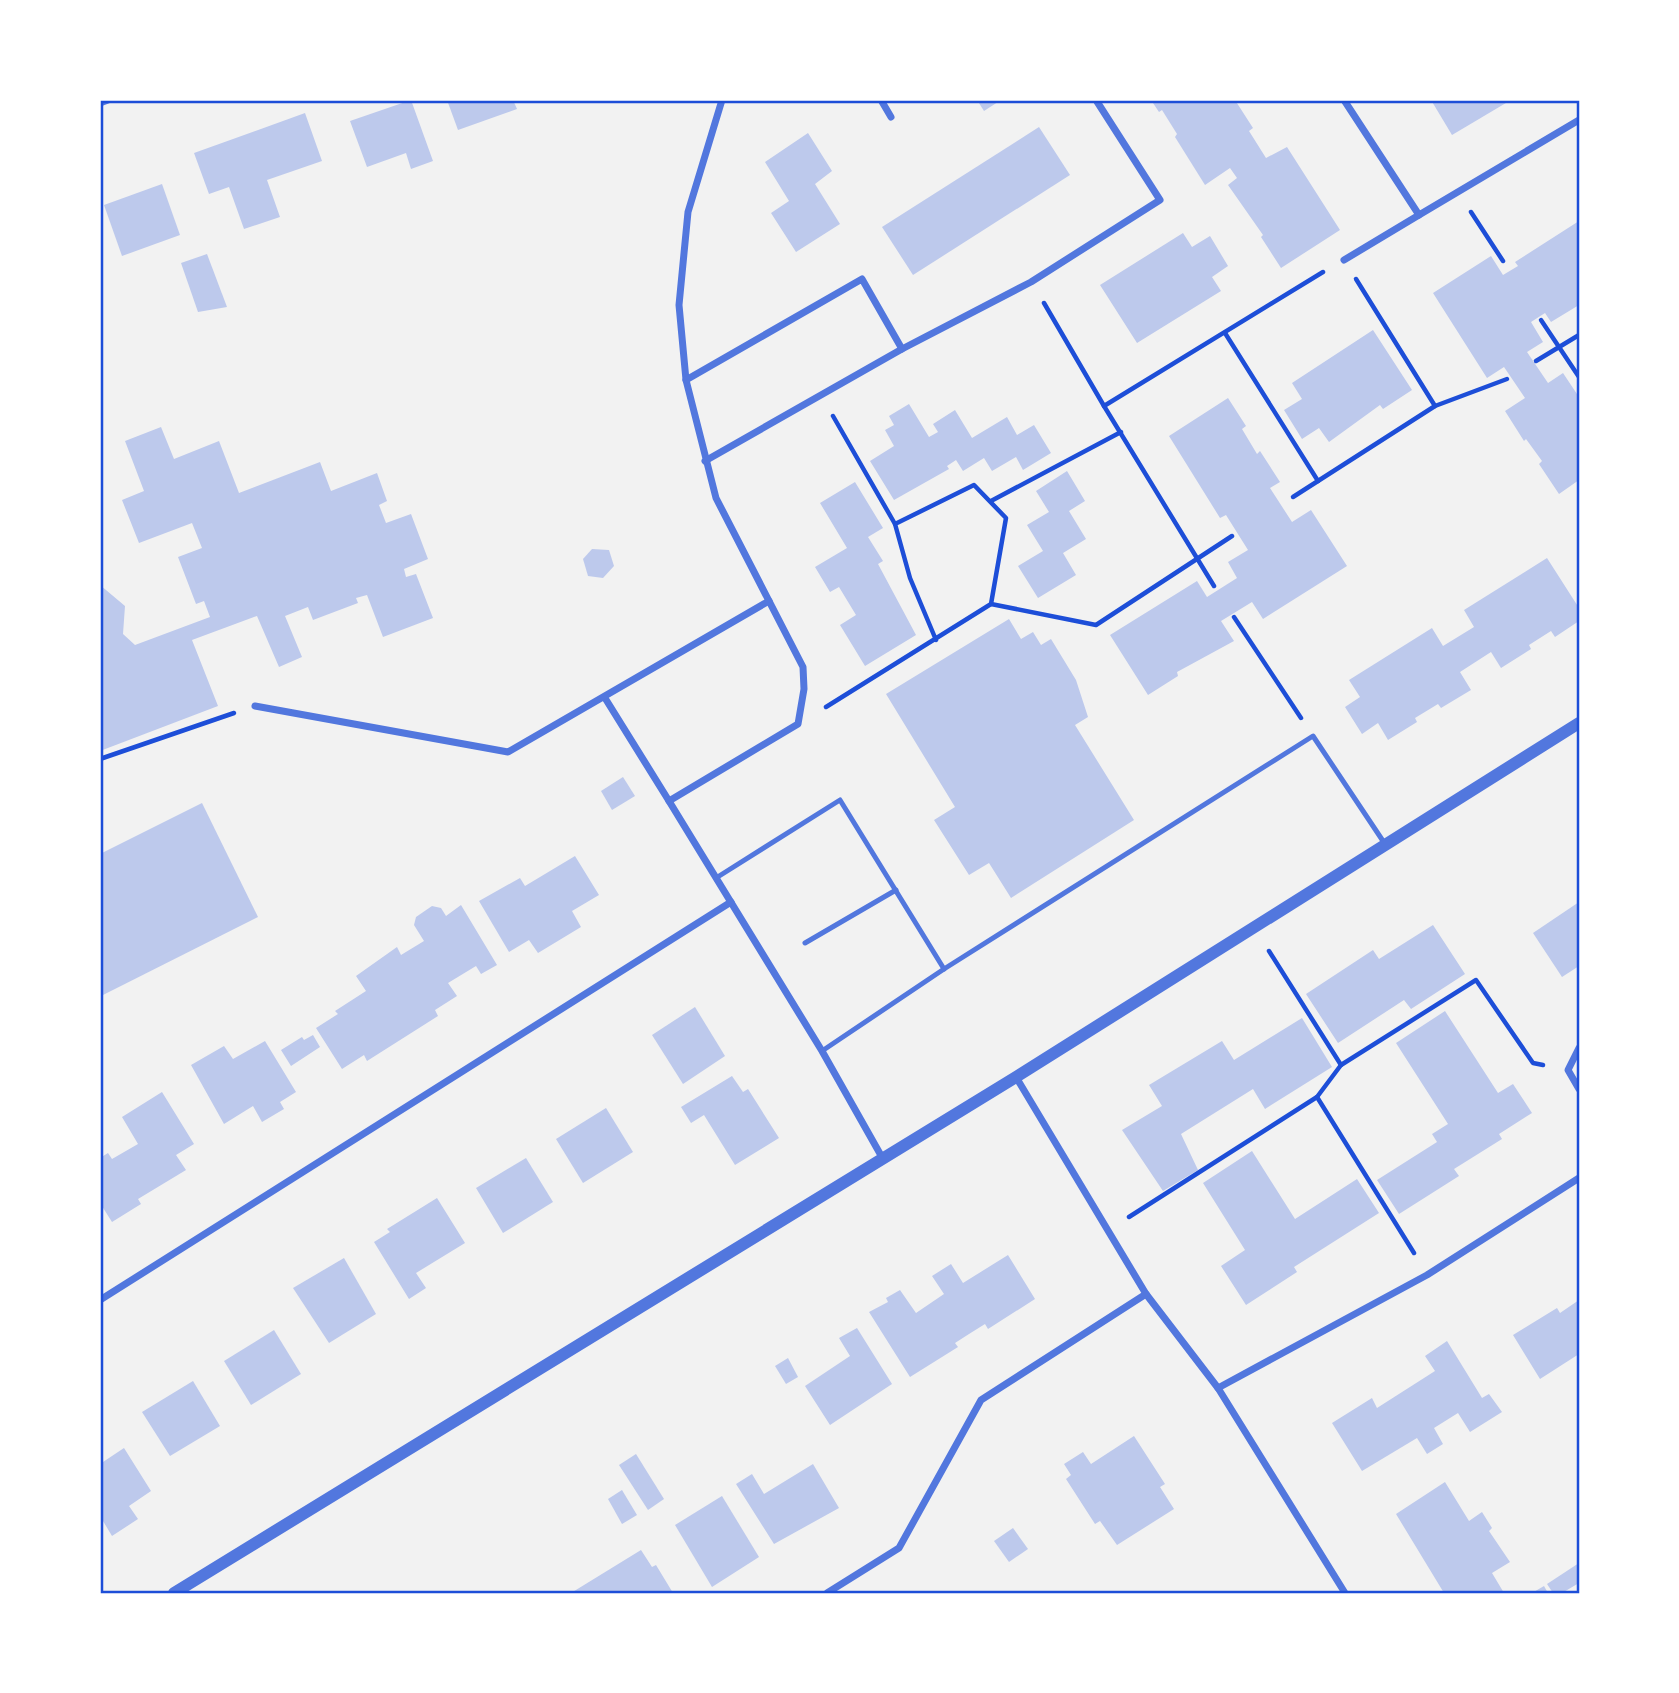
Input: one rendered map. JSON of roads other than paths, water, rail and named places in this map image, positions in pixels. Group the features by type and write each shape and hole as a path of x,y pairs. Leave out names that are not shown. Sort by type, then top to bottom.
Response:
{"street":[{"path":"100,103 108,100"},
{"path":"668,801 798,724 804,689 803,667 716,498 686,380 679,304 688,212 722,100"},
{"path":"881,100 891,117"},
{"path":"705,461 902,349 1031,282 1160,200 1096,100"},
{"path":"1344,100 1419,215"},
{"path":"1344,260 1579,120"},
{"path":"686,380 862,279 902,349"},
{"path":"255,706 508,752 769,601"},
{"path":"605,698 822,1051 883,1159"},
{"path":"174,1593 1016,1077 1579,723"},
{"path":"100,1300 731,902"},
{"path":"1579,1048 1568,1070 1579,1089"},
{"path":"1016,1077 1146,1294 1218,1388 1345,1593"},
{"path":"1218,1388 1427,1275 1579,1178"},
{"path":"827,1593 900,1548 981,1400 1146,1294"}],"lane":[{"path":"822,1051 944,969 1312,736 1385,844"},
{"path":"716,878 841,800 944,969"},
{"path":"806,943 896,890"}]}
